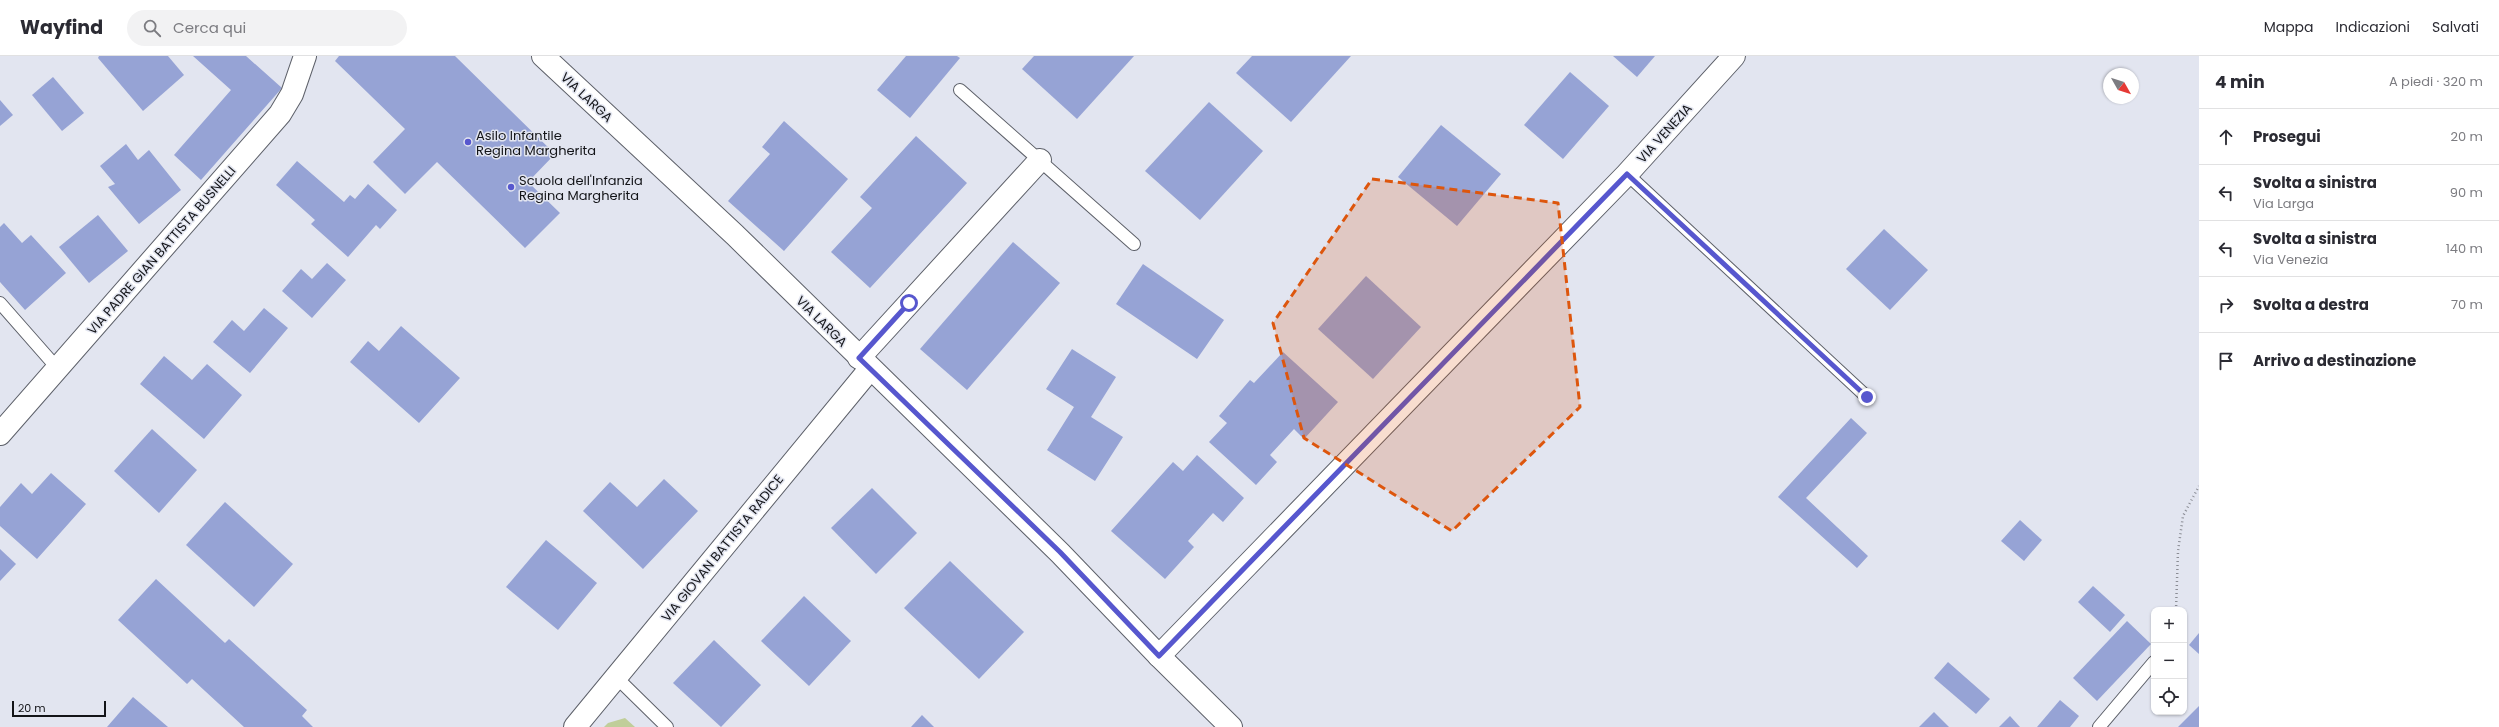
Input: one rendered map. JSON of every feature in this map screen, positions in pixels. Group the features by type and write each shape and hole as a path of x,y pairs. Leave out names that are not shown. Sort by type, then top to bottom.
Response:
{"street":[{"name":"VIA PADRE GIAN BATTISTA BUSNELLI","path":"0,434 280,114 292,94 305,56"},
{"name":"VIA LARGA","path":"543,56 735,235 864,363 1060,552 1159,656 1231,727"},
{"name":"VIA VENEZIA","path":"1159,656 1627,174 1729,58"},
{"name":"VIA GIOVAN BATTISTA RADICE","path":"574,727 616,677 864,363 1040,160"}],"lane":[{"path":"960,90 1134,244"},
{"path":"1627,174 1867,397"},
{"path":"0,303 58,369"},
{"path":"2100,727 2151,666"},
{"path":"616,677 667,727"}],"path":[{"path":"2176,607 2178,551 2183,516 2199,486"}],"highlighted area":[{"path":"1372,179 1558,203 1580,407 1452,531 1304,438 1273,323"}],"green space":[{"path":"625,718 635,727 604,727 608,723"}],"building":[{"path":"99,56 168,56 184,75 143,111 98,58"},
{"path":"193,56 246,56 282,88 201,180 174,155 231,90"},
{"name":"Asilo Infantile Regina Margherita","path":"339,56 455,56 555,154 528,182 560,213 525,248 437,162 405,194 373,162 405,129 335,61"},
{"path":"906,56 957,56 960,58 910,118 877,90"},
{"path":"1034,56 1134,56 1077,119 1022,69"},
{"path":"1252,56 1351,56 1291,122 1236,73"},
{"path":"1613,56 1655,56 1637,77"},
{"path":"1570,72 1609,106 1563,159 1524,125"},
{"path":"53,77 84,113 62,131 32,95"},
{"path":"0,100 13,115 0,126"},
{"path":"1209,102 1263,151 1200,220 1145,171"},
{"path":"784,121 848,179 784,251 728,201 770,154 762,147"},
{"path":"1441,125 1501,174 1457,226 1398,177"},
{"path":"916,136 967,183 870,288 831,252 872,208 860,197"},
{"path":"126,144 138,160 149,150 181,190 139,224 108,187 115,184 100,166"},
{"path":"297,161 344,202 350,195 355,199 368,184 397,210 380,229 376,225 348,257 311,224 315,220 276,185"},
{"path":"98,215 128,251 89,283 59,247"},
{"path":"4,223 22,243 31,235 66,273 25,310 0,282 0,227"},
{"path":"1884,229 1928,270 1890,310 1846,269"},
{"path":"1013,242 1060,283 967,390 920,349"},
{"path":"327,263 346,280 312,318 282,291 301,269 312,279"},
{"path":"1143,264 1224,320 1197,359 1116,304"},
{"path":"1366,276 1421,327 1373,379 1318,329"},
{"path":"264,308 288,328 250,373 213,342 232,320 244,331"},
{"path":"401,326 460,378 419,423 350,362 368,341 379,351"},
{"path":"1072,349 1116,377 1091,417 1123,437 1095,481 1047,450 1074,407 1046,389"},
{"path":"1283,352 1338,402 1304,439 1294,429 1270,455 1277,462 1256,485 1209,442 1227,423 1219,416 1250,380 1254,383"},
{"path":"164,356 192,380 207,364 242,395 204,439 140,384"},
{"path":"1851,418 1867,433 1806,498 1868,556 1857,568 1778,497"},
{"path":"152,429 197,470 159,513 114,471"},
{"path":"1197,455 1244,498 1223,522 1213,513 1188,541 1194,547 1165,579 1111,531 1173,462 1183,471"},
{"path":"51,473 86,504 37,559 0,526 0,507 21,483 32,494"},
{"path":"664,479 698,511 643,569 583,511 610,482 637,507"},
{"path":"872,488 917,533 876,574 831,528"},
{"path":"225,502 293,564 254,607 186,545"},
{"path":"2020,520 2042,540 2024,561 2001,541"},
{"path":"546,540 597,583 558,630 506,587"},
{"path":"0,549 16,564 0,581"},
{"path":"950,561 1024,632 979,679 904,608"},
{"path":"156,579 225,643 229,639 307,710 302,716 313,727 244,727 192,679 187,684 118,620"},
{"path":"2093,586 2125,615 2110,632 2078,602"},
{"path":"804,596 851,641 809,686 761,641"},
{"path":"2127,621 2151,644 2097,701 2073,678"},
{"path":"2199,633 2199,654 2189,645"},
{"path":"714,640 761,685 721,727 673,683"},
{"path":"1948,662 1990,699 1976,714 1934,678"},
{"path":"133,697 168,727 107,727"},
{"path":"2060,700 2079,716 2070,727 2037,727"},
{"path":"2199,706 2199,727 2178,727"},
{"path":"1934,712 1949,727 1919,727"},
{"path":"922,715 934,727 911,727"},
{"path":"2010,716 2020,727 1999,727"}],"place":[{"name":"Asilo Infantile Regina Margherita","path":"468,142"},
{"name":"Scuola dell'Infanzia Regina Margherita","path":"511,187"}],"route":[{"path":"909,303 859,358 1060,552 1159,656 1627,174 1867,397"}]}
